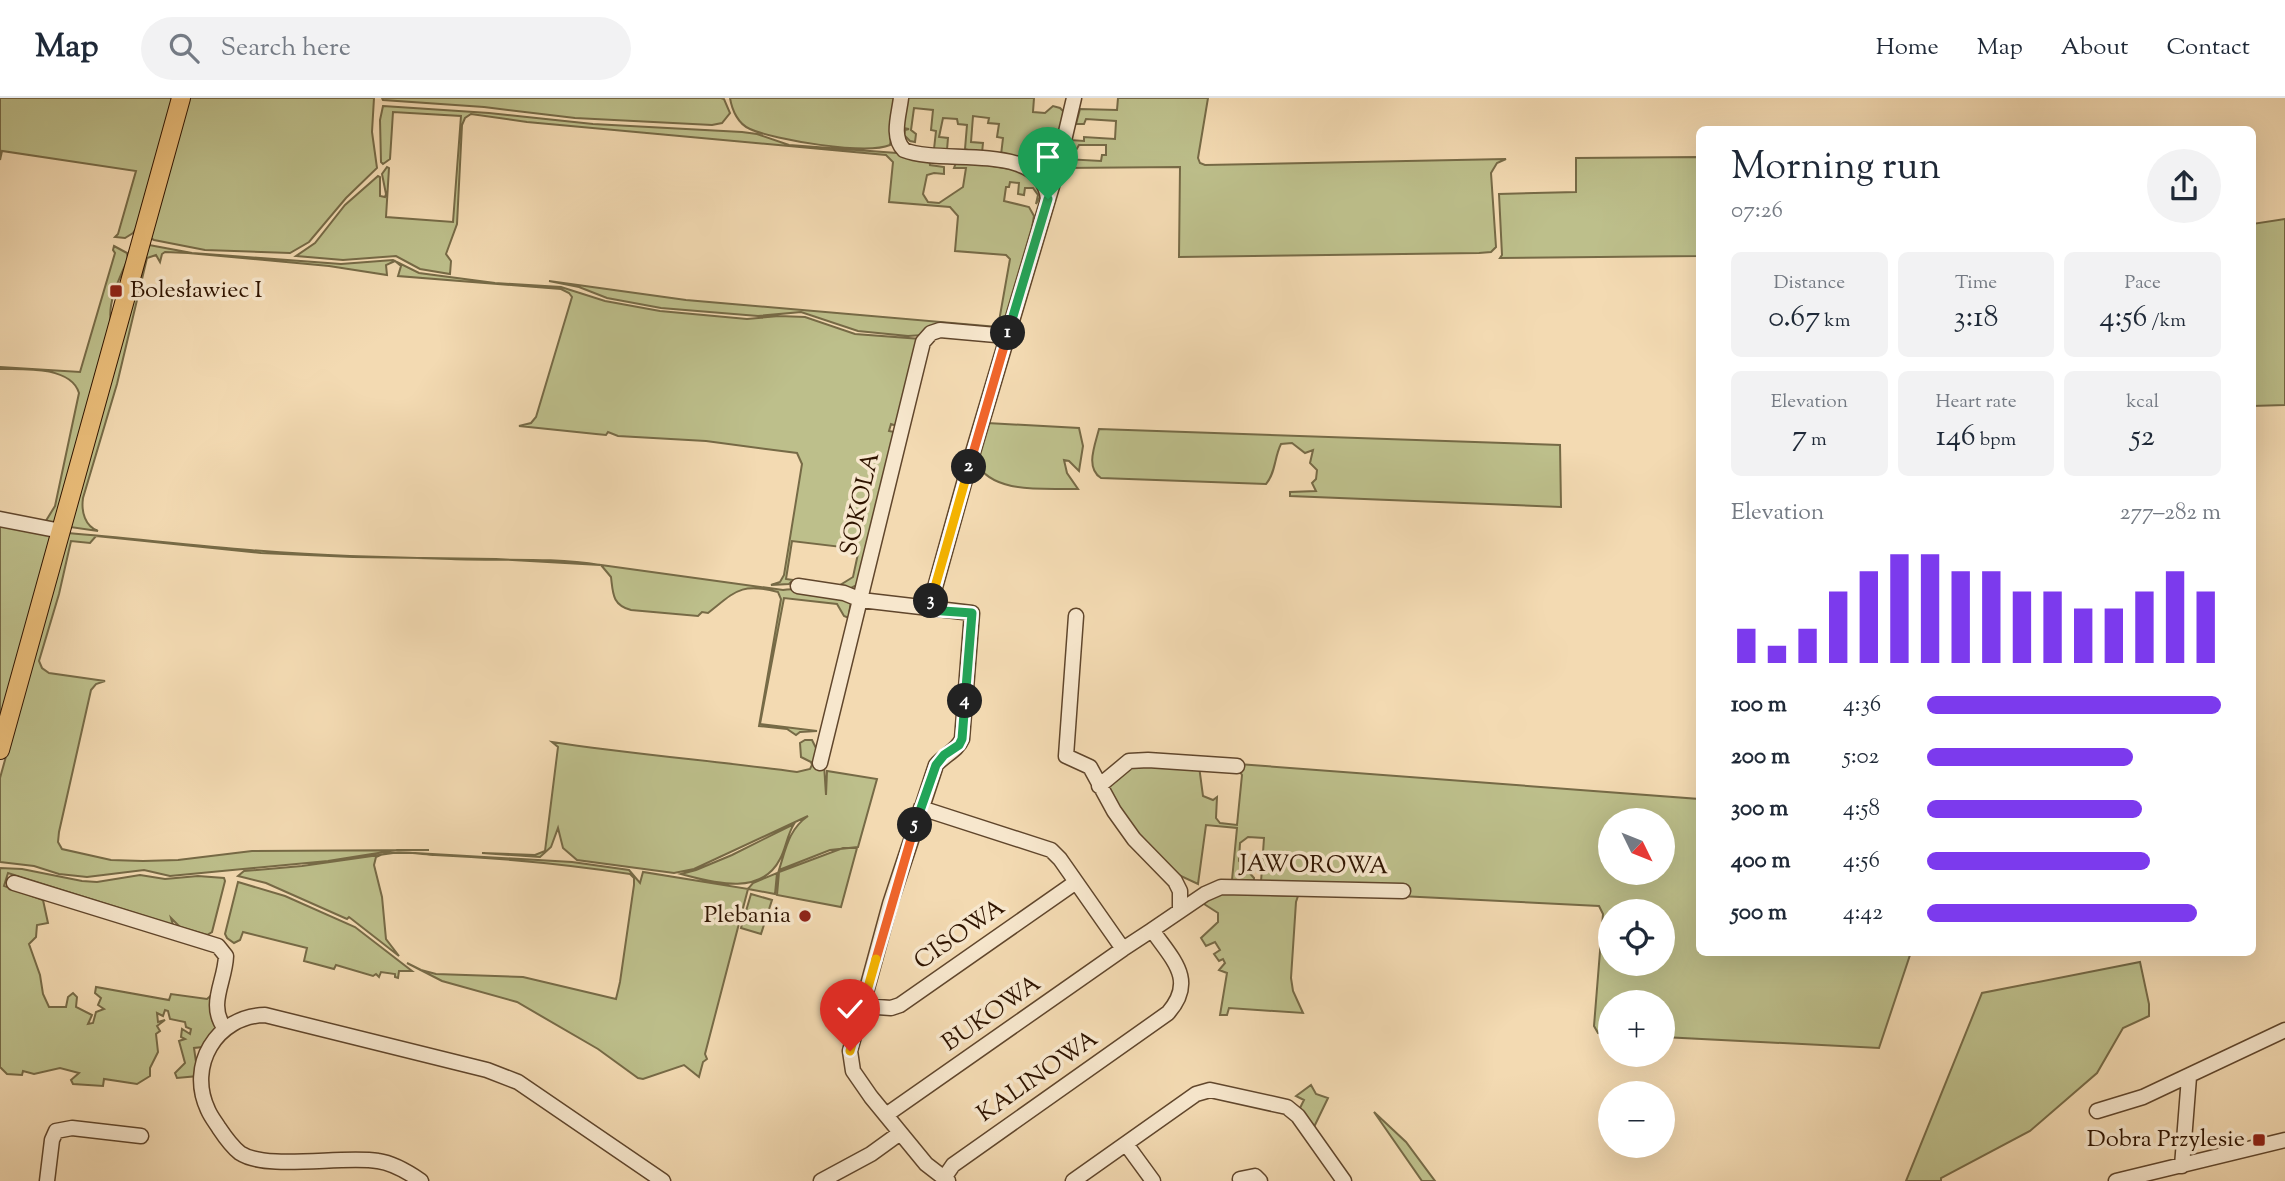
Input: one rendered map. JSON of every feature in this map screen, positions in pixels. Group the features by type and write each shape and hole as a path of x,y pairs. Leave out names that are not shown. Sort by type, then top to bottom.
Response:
{"main road":[{"path":"0,750 181,98"}],"street":[{"path":"901,98 897,135 900,146 911,153 1021,164 1040,179 1048,199"},
{"path":"929,610 1048,199 1074,98"},
{"name":"SOKOLA","path":"820,763 925,338 931,333 945,330 1007,335"},
{"path":"0,519 61,531"},
{"path":"797,586 844,593 861,600 972,613 962,739 959,745 944,755 936,765 890,904 850,1051 852,1065 859,1080 926,1164 946,1180"},
{"path":"1076,616 1066,756 1077,763 1090,766 1099,786 1133,839 1175,881 1180,891 1180,910"},
{"path":"1099,786 1129,761 1237,766"},
{"path":"921,808 1051,850 1124,949"},
{"name":"CISOWA","path":"863,1006 891,1008 900,1005 1076,882"},
{"path":"14,883 218,946 226,956 216,1005 225,1029"},
{"name":"JAWOROWA","path":"1152,930 1210,891 1227,887 1403,891"},
{"name":"BUKOWA","path":"886,1115 1152,930"},
{"name":"KALINOWA","path":"946,1180 953,1165 1163,1017 1177,1002 1181,971 1152,930"},
{"path":"421,1181 380,1161 278,1161 243,1155 232,1146 208,1111 201,1088 203,1059 212,1041 225,1029 248,1017 265,1015 425,1053 500,1074 541,1097 663,1181"},
{"path":"2097,1111 2143,1097 2285,1030"},
{"path":"2182,1166 2189,1077"},
{"path":"1073,1181 1196,1094 1210,1090 1287,1107 1298,1116 1344,1181"},
{"path":"47,1181 52,1140 56,1132 72,1129 141,1136"},
{"path":"821,1181 872,1154 900,1133"},
{"path":"2116,1181 2285,1140"},
{"path":"1126,1144 1153,1181"},
{"path":"1240,1179 1255,1176 1260,1181"}],"green space":[{"path":"0,98 175,98 140,223 133,233 125,238 115,237 136,171 2,151 0,160"},
{"path":"188,98 374,98 372,132 377,168 346,198 309,242 290,253 205,250 154,240 150,238"},
{"path":"382,98 721,98 730,113 722,123 712,125 575,118"},
{"path":"730,98 898,98 890,145 861,148 799,142 750,129 736,116"},
{"path":"904,98 1034,98 1033,112 1045,113 1053,106 1060,108 1065,113 1048,184 1001,155 1003,138 997,137 999,124 988,123 989,118 973,116 971,142 983,143 982,153 968,152 965,149 967,125 958,124 957,119 943,118 939,137 948,138 947,150 934,149 936,131 931,130 933,110 914,108 911,130 916,134 915,142 904,135 905,130 909,129 903,128 902,136 911,147 901,143"},
{"path":"1118,98 1208,98 1198,158 1200,163 1205,165 1506,159 1497,163 1491,173 1496,247 1491,252 1479,253 1179,257 1180,167 1062,168 1065,159 1101,161 1102,155 1106,155 1106,145 1079,145 1075,152 1067,152 1070,140 1084,141 1084,137 1115,139 1116,121 1086,119 1084,124 1076,124 1080,109 1117,110"},
{"path":"383,106 593,124 742,132 789,145 929,158 930,165 944,167 944,174 927,175 923,194 928,202 939,203 963,187 966,168 954,168 957,160 1029,172 1042,194 1036,204 1038,195 1033,188 1025,188 1024,195 1018,194 1019,183 1010,182 1009,187 1006,187 1004,201 1029,207 1034,216 1019,292 1002,330 908,336 858,331 801,312 758,316 661,308 607,298 579,287 549,281 686,300 998,327 1010,259 1006,255 955,251 958,216 950,207 889,202 893,162 886,155 527,122 471,114 465,118 462,125 457,224 446,254 451,261 450,274 420,269 396,256 343,260 296,256 315,243 345,205 378,176 380,196 385,197 382,174 387,167 386,217 453,222 461,116 393,112 390,159 383,164 380,120"},
{"path":"1696,157 1696,256 1500,258 1499,194 1576,192 1576,158"},
{"path":"2285,219 2285,405 2256,406 2256,223"},
{"path":"149,245 192,253 341,264 395,261 386,265 387,275 329,266 188,253 165,252 160,262 156,255 147,258 117,384 83,498 85,518 90,526 98,531 70,527"},
{"path":"114,246 127,253 128,259 113,298 111,323 56,522 44,524 55,506 79,393 67,378 34,369 80,372 115,253"},
{"path":"395,261 419,273 495,283 561,287 605,301 660,311 747,319 805,317 855,334 921,339 897,426 891,424 889,431 894,432 857,585 851,588 837,587 853,577 859,549 792,541 786,579 793,580 789,584 771,585 780,582 784,575 802,464 797,453 706,441 519,426 531,423 536,417 572,297 569,293 561,289 398,276 401,266"},
{"path":"0,367 32,369 0,369"},
{"path":"987,423 1079,428 1083,446 1079,471 1069,461 1064,460 1067,473 1078,489 1021,488 994,480 984,473 976,462"},
{"path":"1099,429 1560,445 1561,507 1290,496 1290,492 1316,491 1312,483 1316,479 1317,470 1310,463 1313,450 1305,453 1292,443 1281,444 1272,475 1266,484 1101,478 1096,474 1092,462"},
{"path":"0,522 47,532 51,537 0,724"},
{"path":"68,533 280,552 410,558 353,557 261,553 96,536 90,543 71,541 39,661 42,668 49,673 105,681 96,684 91,690 59,832 58,842 62,849 111,860 143,861 178,860 252,851 396,850 328,861 170,876 144,870 87,877 0,862 0,778"},
{"path":"410,558 496,559 508,560 470,560"},
{"path":"508,560 563,561 600,565"},
{"path":"601,565 783,590 797,589 837,596 851,602 851,619 844,616 837,604 784,598 760,724 817,731 800,732 796,735 787,729 759,726 781,599 778,592 755,588 739,591 708,613 702,612 698,616 631,610 617,602 611,577"},
{"path":"812,740 824,764 826,795 827,771 877,779 858,847 830,850 779,870 792,833 808,816 694,869 674,873 577,860 563,848 558,828 551,847 540,857 482,853 535,855 545,851 558,747 552,742 797,772 810,769 812,765 801,757 800,743"},
{"path":"1238,764 1696,799 1696,956 1910,956 1879,1048 1675,1038 1675,990 1598,990 1598,1033 1594,1026 1598,976 1675,976 1675,899 1598,899 1598,906 1319,892 1261,882 1264,838 1248,837 1240,843 1239,861 1254,878 1254,882 1232,880 1237,828 1206,825 1198,884 1170,871 1138,839 1106,785 1125,767 1199,766 1203,796 1213,800 1217,797 1216,818 1220,823 1237,825 1242,775"},
{"path":"794,824 780,859 772,871 761,878 735,884 681,874 732,855"},
{"path":"843,848 857,848 841,907 777,895 779,872"},
{"path":"411,853 572,862 629,870 640,883 643,872 748,889 705,1054 707,1059 703,1062 699,1077 684,1065 643,1079 638,1078 598,1049 517,1002 442,981 407,963 436,974 523,977 616,999 634,885 634,878 630,874 532,862"},
{"path":"383,854 376,857 374,865 382,897 386,939 399,956 349,917 347,919 266,883 238,876 244,871"},
{"path":"0,868 22,869 97,882 140,875 165,879 198,876 224,878 212,932 207,935 180,927 171,918 173,925 8,873 4,886 43,900 48,923 37,925 36,937 29,944 49,1007 66,1007 68,997 73,993 77,997 76,1007 92,1015 88,1024 93,1023 96,1012 104,1009 98,1005 101,998 95,993 96,987 169,1000 171,994 207,999 216,991 216,1031 203,1047 194,1048 198,1076 177,1078 175,1073 185,1063 179,1041 185,1039 181,1037 182,1029 190,1034 191,1029 186,1027 185,1022 170,1019 168,1011 165,1010 163,1016 157,1013 158,1022 165,1020 157,1026 160,1031 156,1034 158,1052 150,1068 150,1076 137,1084 104,1079 103,1086 73,1084 71,1080 79,1073 60,1068 34,1074 23,1071 22,1075 7,1074 0,1067"},
{"path":"777,873 775,894 748,889 753,883"},
{"path":"238,882 285,896 355,927 412,971 399,971 398,978 395,974 381,972 379,977 336,965 334,969 304,961 307,948 243,932 240,940 234,943 225,934"},
{"path":"1214,893 1298,896 1291,978 1293,991 1303,1013 1229,1008 1227,1015 1220,1015 1227,973 1219,970 1225,963 1223,959 1219,961 1214,954 1220,950 1215,942 1206,946 1201,938 1218,922 1218,913 1204,904 1203,899"},
{"path":"751,894 772,900 761,934 741,928"},
{"path":"2140,962 2149,1016 2123,1028 2097,1073 2030,1131 1941,1178 1941,1181 1906,1181 1982,993"},
{"path":"1311,1085 1316,1094 1328,1098 1314,1127 1300,1108 1304,1100 1296,1096"},
{"path":"1374,1112 1406,1142 1435,1181 1422,1181"}],"place":[{"name":"Bolesławiec I","path":"116,291"},
{"name":"Plebania","path":"805,916"},
{"name":"Dobra Przylesie","path":"2259,1140"}],"route":[{"path":"850,1051 890,904 936,765 944,755 959,745 962,739 972,613 929,610 1048,199"}]}
